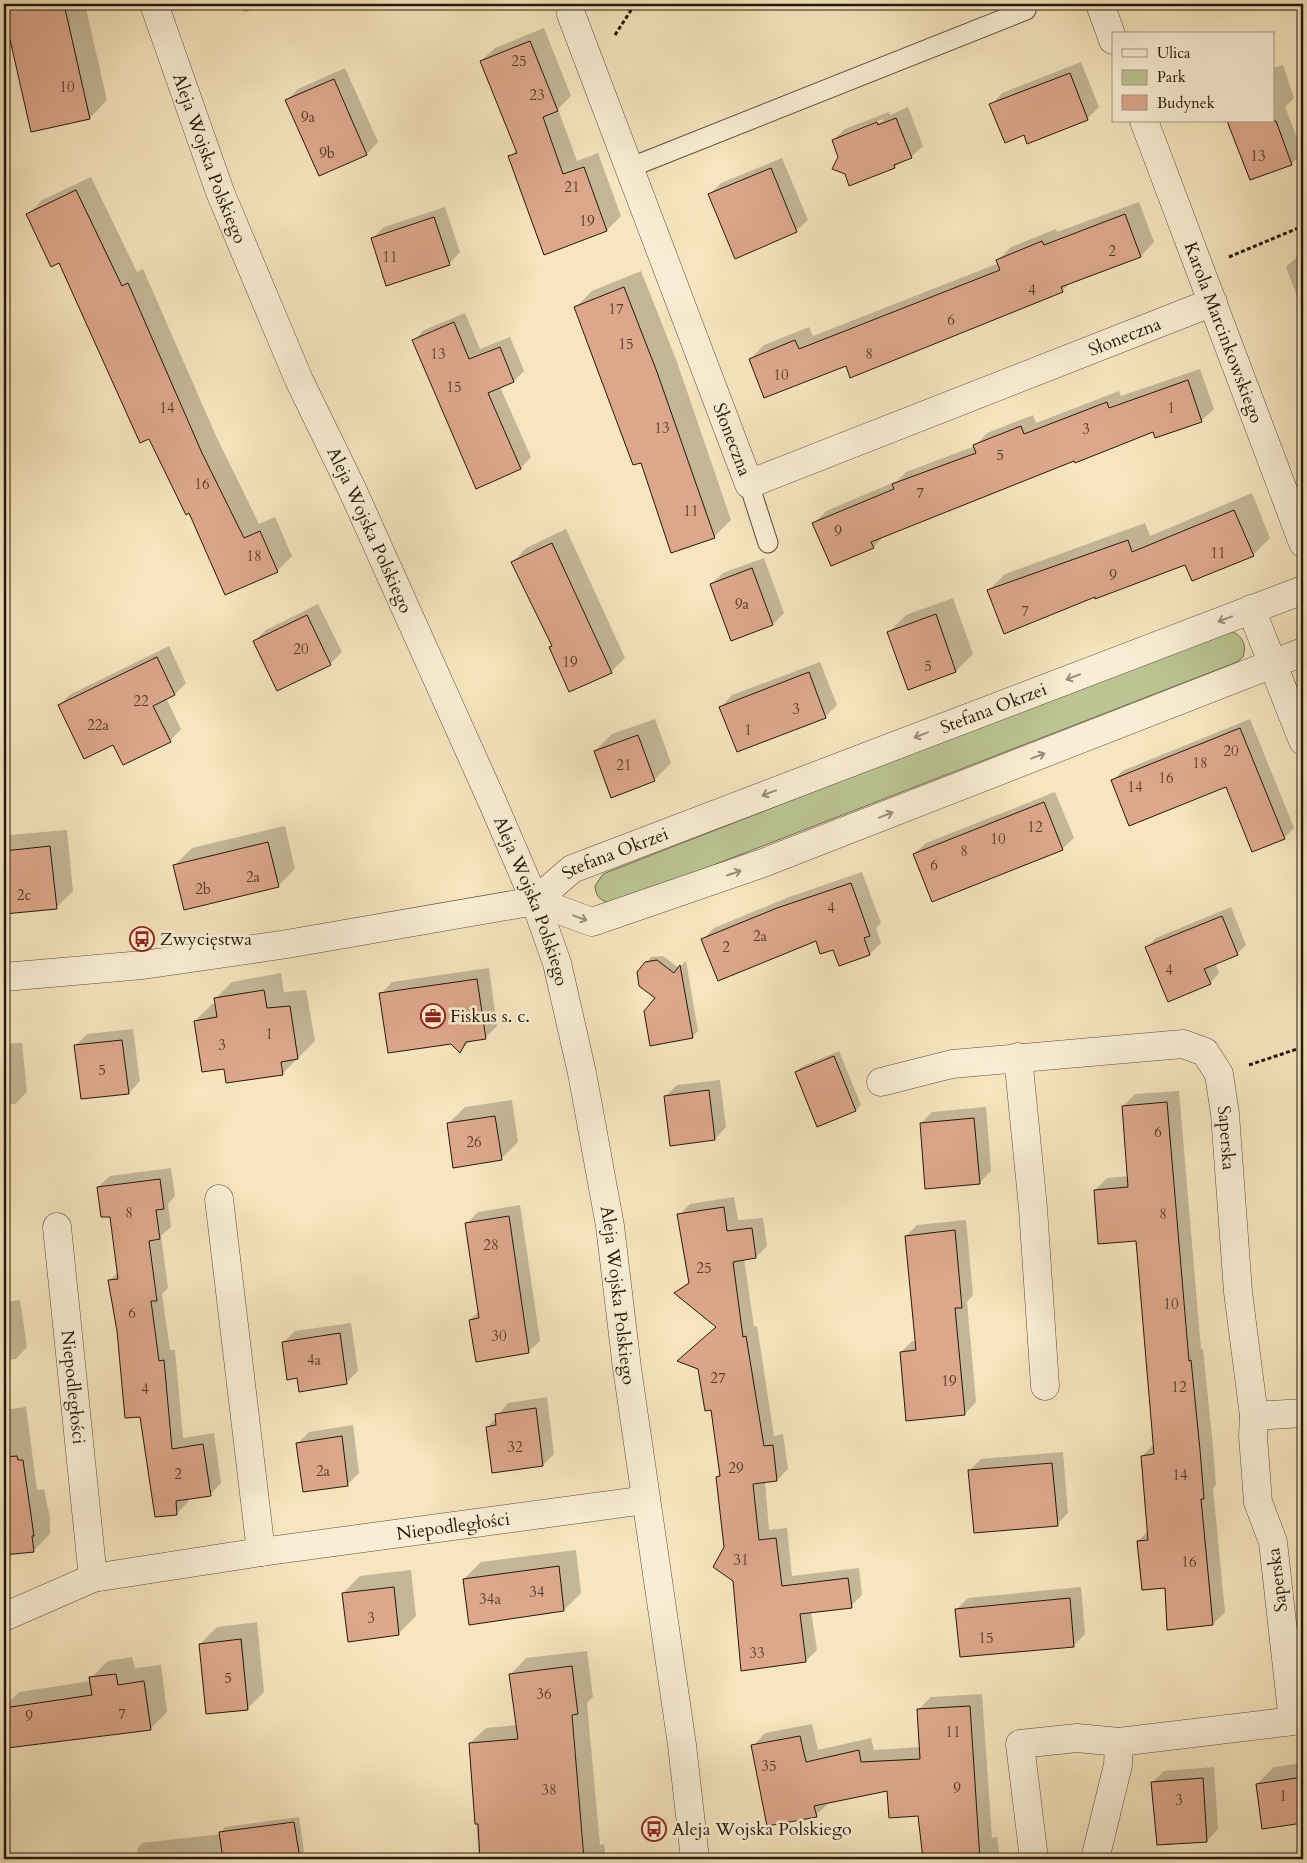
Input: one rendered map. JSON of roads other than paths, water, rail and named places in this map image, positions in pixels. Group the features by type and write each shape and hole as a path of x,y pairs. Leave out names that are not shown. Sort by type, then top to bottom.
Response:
{"street":[{"name":"Aleja Wojska Polskiego","path":"154,4 220,192 299,380 352,489 534,901 557,963 595,1143 610,1226 646,1500 682,1745 695,1859"},
{"path":"1100,4 1112,37"},
{"name":"Słoneczna","path":"571,14 718,397 749,484 1213,302"},
{"name":"Karola Marcinkowskiego","path":"1144,122 1303,543"},
{"name":"Stefana Okrzei","path":"1303,590 572,869 534,901 592,922 763,864 1303,652"},
{"path":"1251,609 1303,741"},
{"path":"4,978 143,965 287,944 534,901"},
{"name":"Saperska","path":"881,1082 952,1064 1183,1044 1205,1052 1220,1074 1225,1114 1238,1292 1254,1416 1252,1436 1258,1502 1273,1542 1293,1721 1119,1742 1077,1738 1020,1744 1034,1859"},
{"path":"1018,1057 1033,1208 1046,1386"},
{"path":"219,1199 261,1552"},
{"name":"Niepodległości","path":"57,1228 93,1578"},
{"path":"1254,1416 1303,1413"},
{"name":"Niepodległości","path":"4,1617 93,1578 261,1552 646,1500"},
{"path":"1095,1859 1118,1764 1119,1742"}],"lane":[{"path":"629,168 1026,10"},
{"path":"749,484 768,543"}],"place":[{"name":"Zwycięstwa","path":"142,939"},
{"name":"Fiskus s. c.","path":"433,1016"},
{"name":"Aleja Wojska Polskiego","path":"654,1829"}]}
